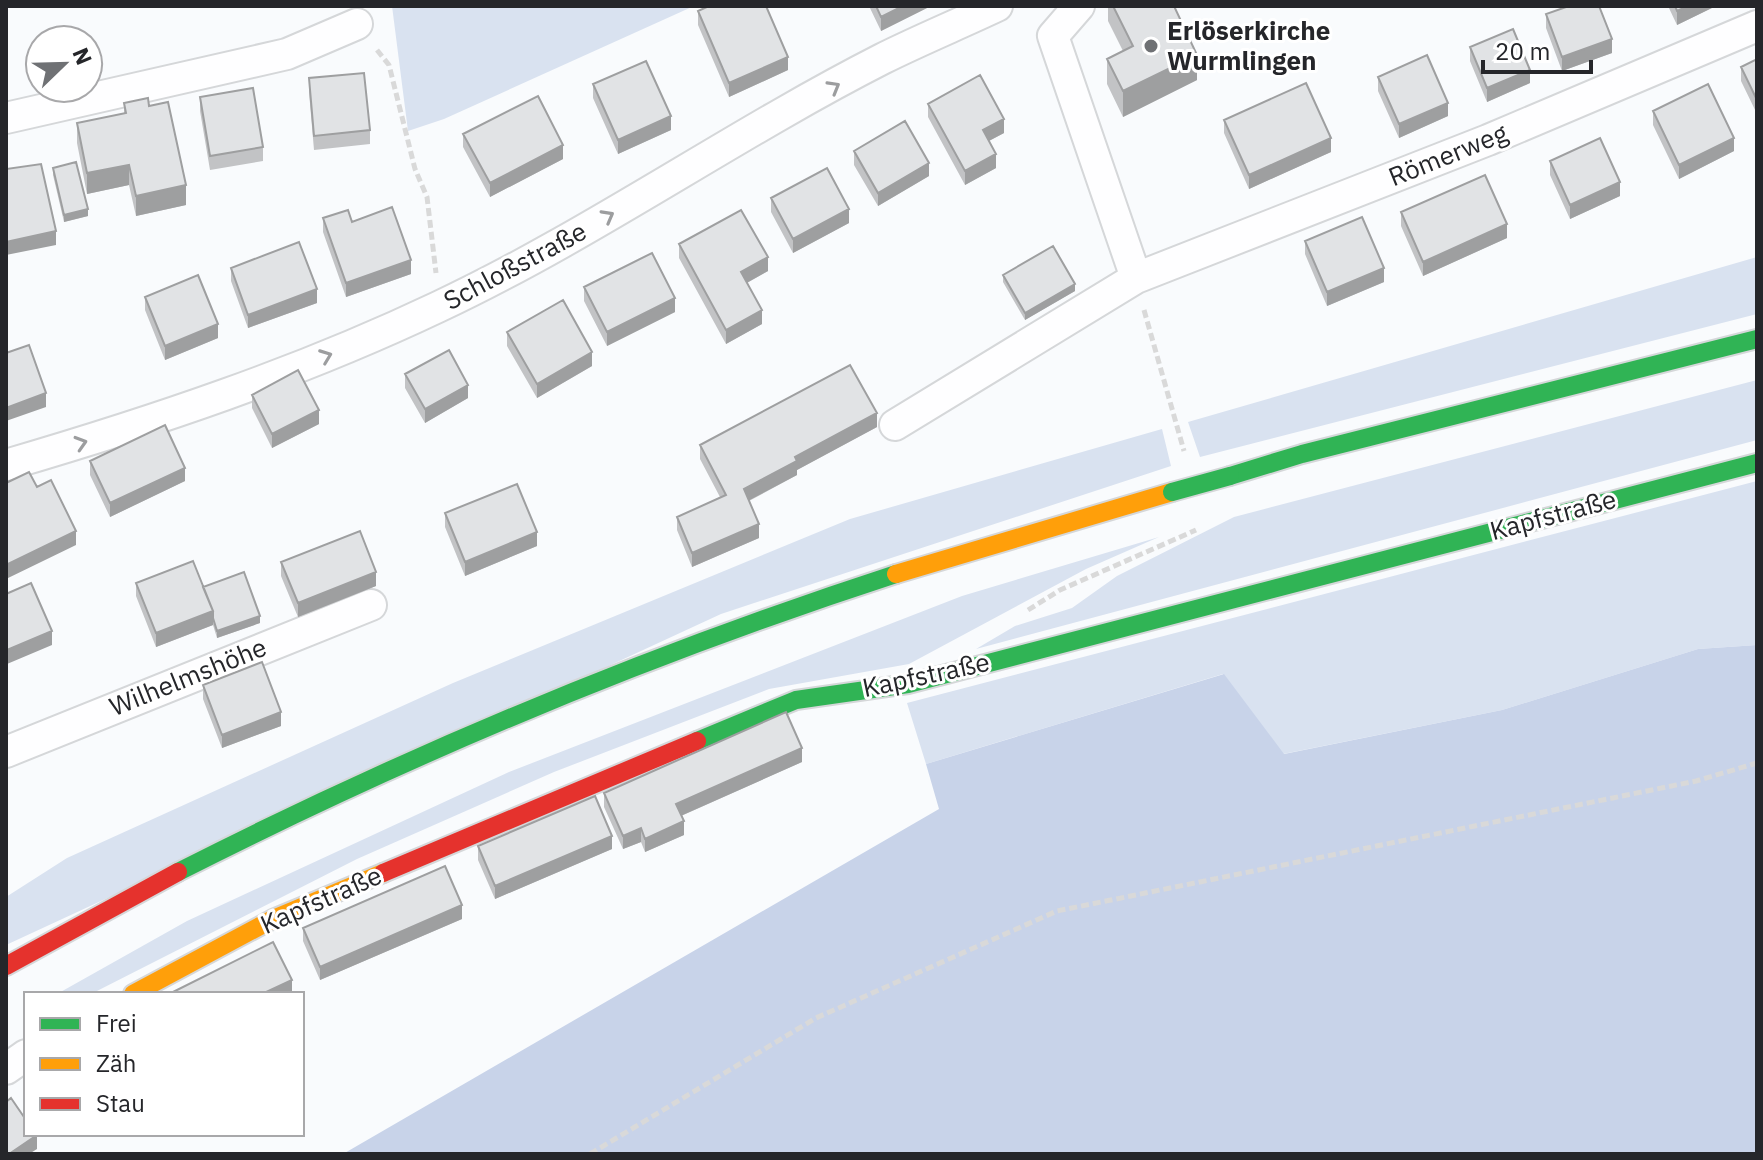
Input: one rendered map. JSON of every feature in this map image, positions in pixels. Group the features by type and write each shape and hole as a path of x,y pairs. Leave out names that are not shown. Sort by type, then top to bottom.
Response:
{"main road":[{"path":"6,966 209,857 531,710 881,579 1302,454 1757,339"},
{"name":"Kapfstraße","path":"137,992 273,919 796,700 908,684 1757,463"}],"street":[{"name":"Schloßstraße","path":"6,465 174,414 355,345 441,306 622,208 881,60 997,6"},
{"path":"1079,6 1053,36 1136,278"},
{"path":"6,118 287,54 357,24"},
{"name":"Römerweg","path":"895,425 1136,278 1488,140 1757,26"},
{"name":"Wilhelmshöhe","path":"6,752 371,605"},
{"path":"6,1069 24,1056"}],"path":[{"path":"357,24 389,65 415,169 427,197 441,306"},
{"path":"1136,278 1172,416 1186,456"},
{"path":"1022,613 1060,590 1202,527"},
{"path":"590,1154 816,1018 1057,911 1696,781 1757,763"}],"shaded area":[{"path":"392,6 694,6 444,119 408,131"},
{"path":"1757,257 1757,314 1200,457 1188,422"},
{"path":"1757,380 1757,440 976,649 1015,626 1072,608 1117,576 1234,517"},
{"path":"1162,429 1171,466 721,614 6,945 6,897 67,858 453,683 850,519"},
{"path":"1757,481 1757,645 1698,649 1502,710 1283,754 1223,674 926,764 907,703"},
{"path":"1159,537 1086,569 909,664 769,689 554,772 357,859 95,992 61,992 187,921 509,772 962,596"},
{"path":"1757,645 1757,1154 343,1154 939,809 926,764 1224,674 1284,754 1502,710 1698,649"}],"building":[{"path":"709,6 766,6 788,57 729,83 698,11"},
{"path":"876,6 903,6 881,17"},
{"path":"1113,6 1174,6 1197,55 1123,91 1107,59 1133,46"},
{"path":"1569,6 1599,6 1612,39 1562,57 1546,14"},
{"path":"1513,29 1530,70 1487,88 1470,47"},
{"path":"1427,55 1448,103 1399,124 1378,77"},
{"path":"1757,59 1757,100 1741,67"},
{"path":"646,61 671,116 618,140 593,84"},
{"path":"364,73 370,130 314,136 309,78"},
{"path":"980,75 1004,119 983,130 996,154 965,171 928,104"},
{"path":"1306,83 1331,138 1249,175 1224,120"},
{"path":"1708,84 1734,138 1679,165 1653,111"},
{"path":"253,88 263,147 210,156 200,97"},
{"path":"538,96 563,145 490,183 463,134"},
{"path":"148,98 149,106 168,102 186,185 136,196 129,165 87,173 77,123 126,113 124,103"},
{"path":"905,121 929,163 878,193 854,151"},
{"path":"1600,138 1620,182 1570,205 1550,161"},
{"path":"76,162 88,209 64,215 53,168"},
{"path":"41,164 56,231 6,242 6,169"},
{"path":"827,168 849,209 793,239 771,198"},
{"path":"1485,175 1507,224 1423,262 1401,212"},
{"path":"392,207 411,260 346,283 323,218 348,210 352,222"},
{"path":"741,210 768,257 741,272 762,310 726,330 679,244"},
{"path":"1362,217 1384,268 1327,292 1305,241"},
{"path":"299,242 317,289 248,315 231,268"},
{"path":"1053,246 1075,284 1025,313 1003,275"},
{"path":"652,253 675,298 607,332 584,287"},
{"path":"198,275 218,324 165,346 145,297"},
{"path":"563,300 592,352 537,384 507,332"},
{"path":"29,345 46,393 6,408 6,353"},
{"path":"449,350 468,385 425,409 405,374"},
{"path":"850,365 877,413 795,457 797,461 744,489 759,524 692,553 677,517 726,495 700,445"},
{"path":"298,370 319,410 272,434 252,395"},
{"path":"165,425 185,468 110,503 90,461"},
{"path":"29,472 37,487 51,480 76,531 6,565 6,483"},
{"path":"517,484 537,532 465,562 445,513"},
{"path":"360,531 376,572 298,603 281,562"},
{"path":"193,561 213,611 156,633 136,583"},
{"path":"244,572 260,616 217,631 203,587"},
{"path":"31,583 52,631 7,650 6,594"},
{"path":"262,662 281,712 222,735 203,685"},
{"path":"786,712 802,748 676,804 684,821 645,839 641,828 623,836 604,793"},
{"path":"595,796 612,836 495,886 478,846"},
{"path":"445,866 462,905 320,967 303,928"},
{"path":"273,942 292,980 266,992 173,992"},
{"path":"11,1098 24,1117 24,1136 36,1136 9,1154 6,1154 6,1102"}],"traffic: fast":[{"path":"1230,476 1302,454 1757,339"},
{"path":"697,741 796,700 908,684 1757,463"},
{"path":"1172,492 1230,476"},
{"path":"178,872 353,787 531,709 712,638 896,574"}],"traffic: slow":[{"path":"896,574 1172,492"},
{"path":"137,992 273,919 383,873"}],"traffic: jam":[{"path":"383,873 697,741"},
{"path":"6,966 178,872"}],"place":[{"name":"Erlöserkirche Wurmlingen","path":"1151,46"}]}
